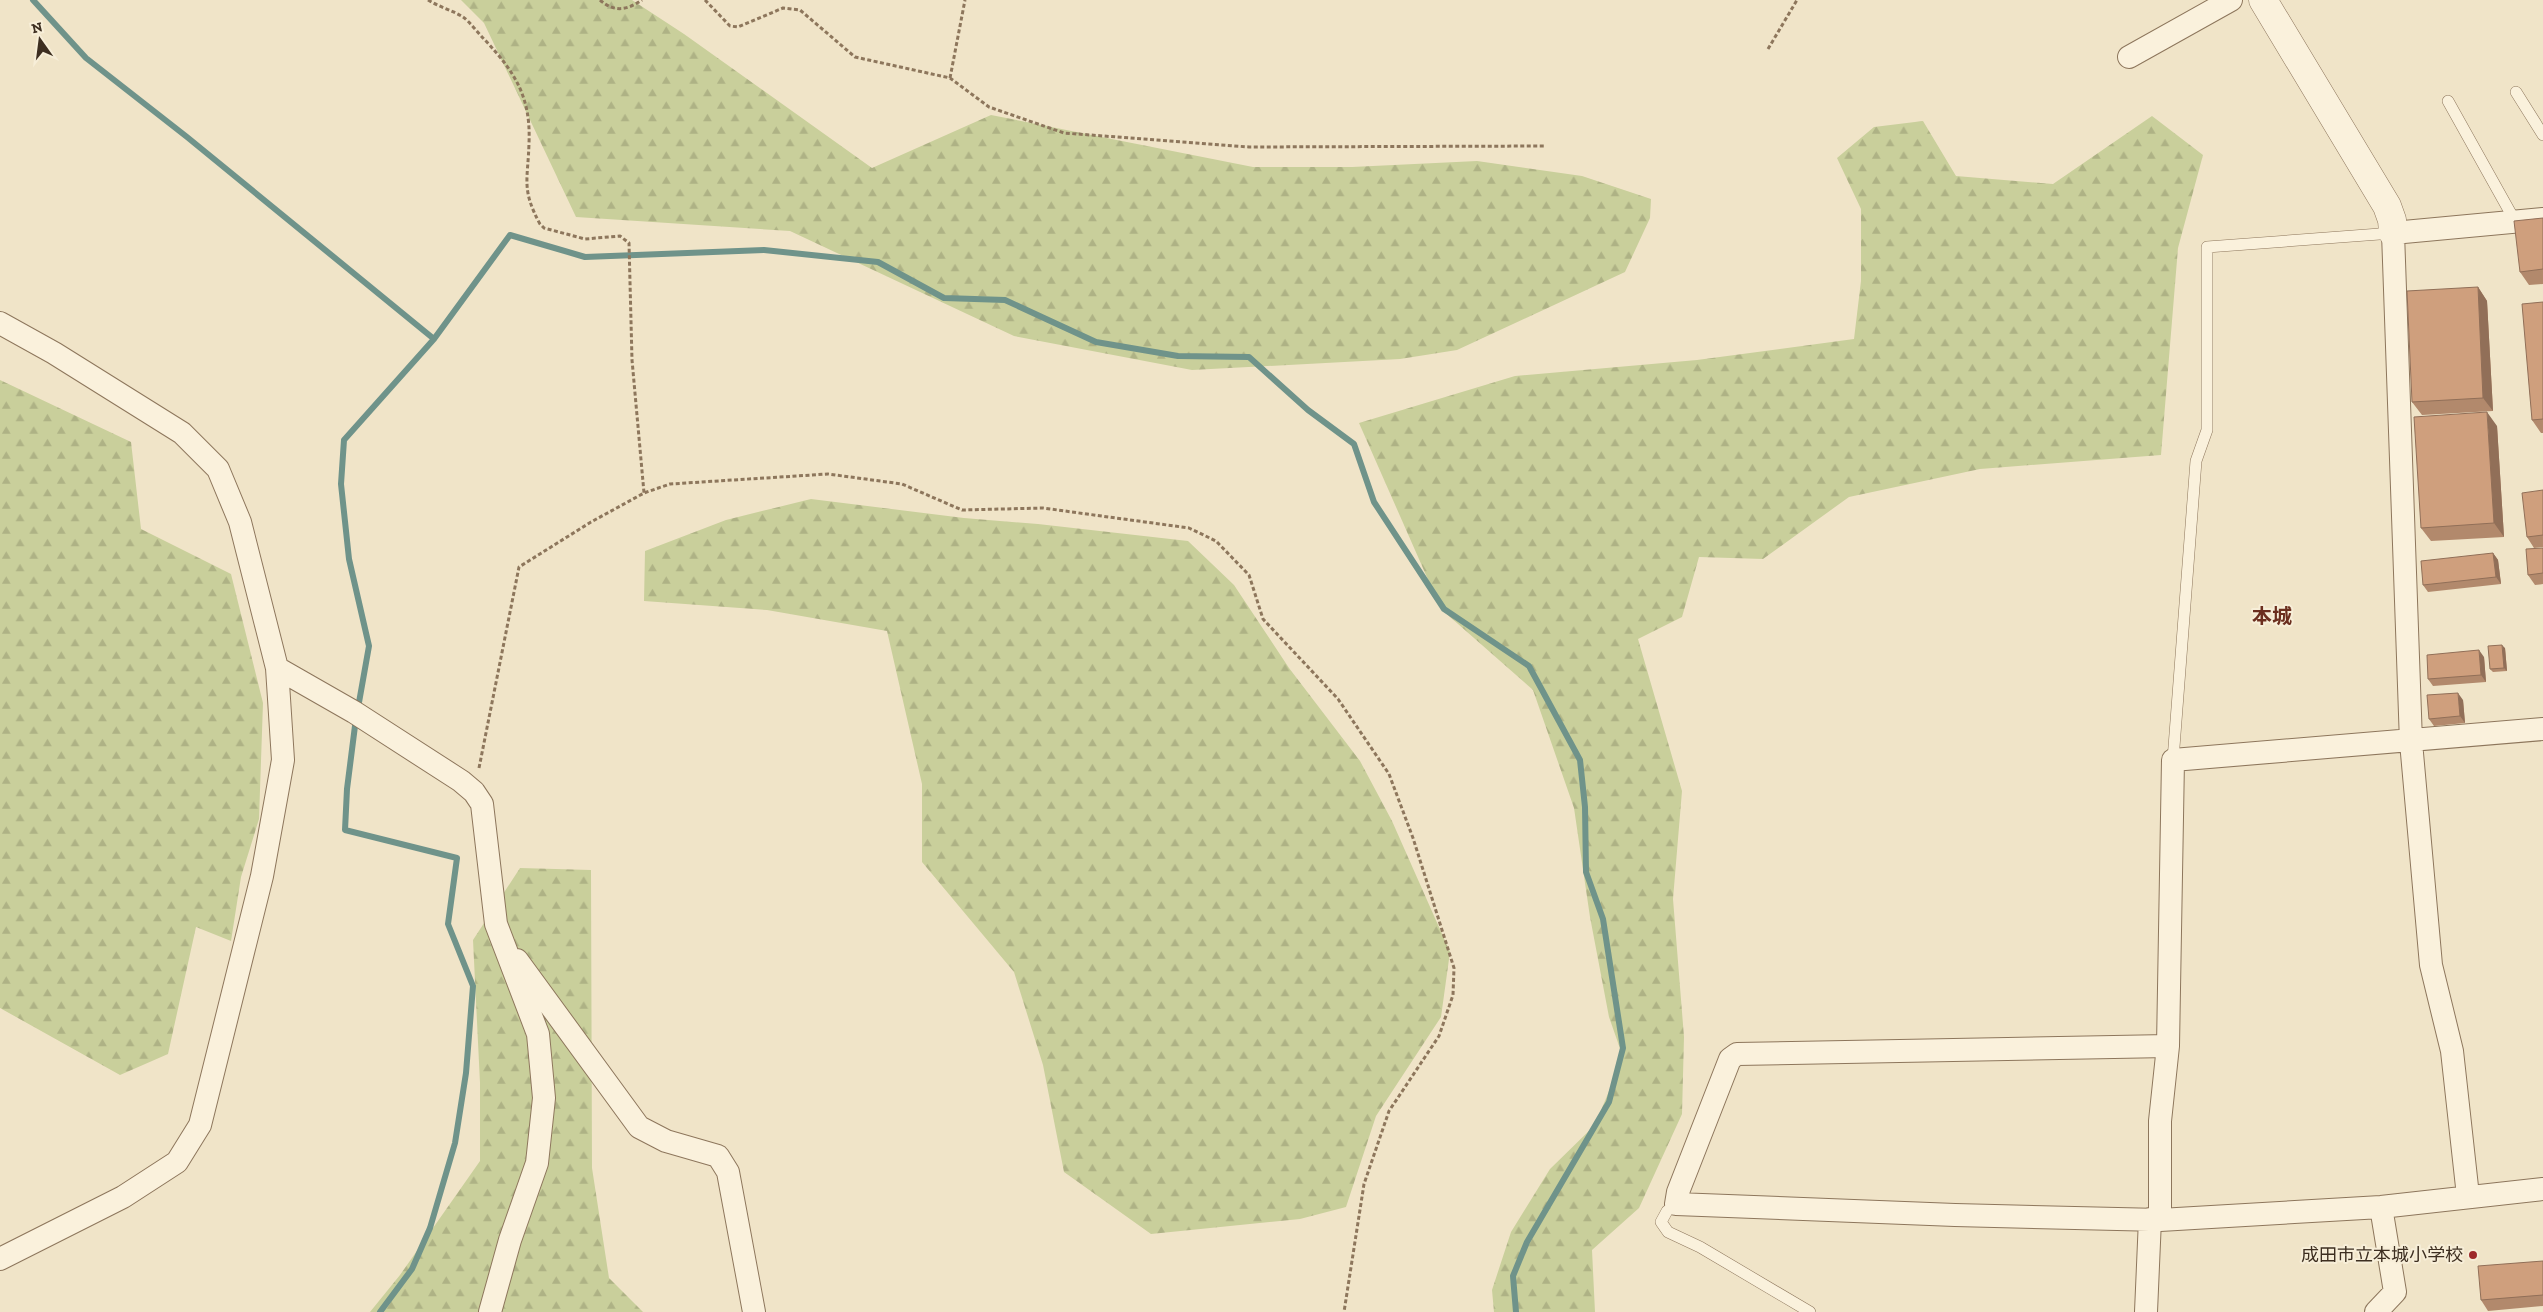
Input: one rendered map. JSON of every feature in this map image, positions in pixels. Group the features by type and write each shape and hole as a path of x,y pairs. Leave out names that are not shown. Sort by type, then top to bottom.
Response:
{"street":[{"path":"2129,57 2231,0"},
{"path":"2263,0 2387,206 2392,220 2411,742 2430,965 2452,1051 2468,1196"},
{"path":"2393,232 2543,219"},
{"path":"0,323 54,353 182,433 218,469 240,522 277,668 283,760 262,876 200,1125 177,1162 123,1197 0,1259"},
{"path":"277,668 354,712 474,792 482,804 496,924 538,1034 544,1098 537,1163 510,1240 490,1312"},
{"path":"2146,1312 2155,1220 2160,1121 2168,1046 2173,760 2411,742 2543,729"},
{"path":"501,939 640,1127 666,1141 718,1156 728,1172 754,1312"},
{"path":"2168,1046 1737,1054 1730,1060 1678,1192 1676,1204 1955,1215 2155,1220 2381,1207 2543,1189"},
{"path":"2376,1312 2395,1292 2381,1207"}],"lane":[{"path":"2516,92 2543,135"},
{"path":"2448,101 2515,221"},
{"path":"2173,760 2196,461 2207,430 2207,247 2393,232"},
{"path":"1676,1204 1667,1211 1662,1222 1668,1232 1700,1247 1810,1312"}],"path":[{"path":"428,0 463,17 507,64 519,85 528,107 529,144 525,184 527,196 540,224 544,228 585,239 620,236 629,243 632,360 644,493"},
{"path":"600,0 611,7 621,10 629,9 642,0"},
{"path":"705,0 730,26 738,27 783,8 792,7 800,10 855,57 950,78 989,107 1064,133 1249,147 1546,146"},
{"path":"950,78 965,0"},
{"path":"1768,49 1797,0"},
{"path":"474,792 520,568 591,522 644,493 670,484 828,474 902,484 962,510 1043,508 1189,528 1216,541 1249,575 1263,619 1338,700 1389,774 1413,838 1454,968 1453,995 1440,1036 1390,1110 1364,1184 1344,1312"}],"green space":[{"path":"461,0 632,0 684,34 872,168 991,115 1253,167 1352,167 1477,161 1582,176 1651,199 1650,218 1625,272 1457,350 1400,359 1192,370 1014,336 790,231 576,217 484,23"},
{"path":"2152,116 2203,155 2178,248 2161,455 1980,469 1849,497 1763,559 1699,557 1682,617 1638,639 1682,791 1673,899 1684,1037 1682,1114 1639,1208 1592,1250 1595,1312 1494,1312 1492,1290 1511,1232 1550,1169 1595,1125 1623,1057 1609,1017 1590,917 1574,808 1533,690 1441,609 1359,423 1515,376 1697,360 1854,339 1861,281 1861,209 1837,158 1874,127 1923,121 1956,176 2053,184"},
{"path":"0,380 131,442 141,529 231,574 263,703 259,819 241,877 231,941 196,927 168,1054 120,1075 0,1008"},
{"path":"811,499 964,518 1038,524 1188,541 1234,585 1289,668 1360,761 1392,821 1450,952 1441,1017 1376,1116 1346,1207 1300,1219 1151,1234 1064,1172 1043,1065 1014,972 922,862 922,784 887,631 767,610 644,601 645,551 726,520"},
{"path":"520,868 591,870 592,1168 609,1278 643,1312 370,1312 400,1275 480,1161 480,1083 473,940"}],"building":[{"path":"2543,218 2543,269 2520,272 2514,221"},
{"path":"2478,287 2483,398 2412,402 2407,291"},
{"path":"2543,302 2543,419 2532,420 2522,304"},
{"path":"2487,412 2494,523 2421,528 2414,417"},
{"path":"2543,490 2543,535 2527,537 2522,493"},
{"path":"2543,548 2543,573 2528,575 2526,549"},
{"path":"2493,553 2496,577 2423,585 2421,561"},
{"path":"2502,645 2504,668 2490,669 2488,646"},
{"path":"2479,650 2481,675 2428,679 2427,655"},
{"path":"2458,693 2460,716 2429,719 2427,695"},
{"path":"2543,1261 2543,1295 2481,1300 2478,1266"}],"waterway":[{"path":"33,0 86,58 187,137 434,339"},
{"path":"358,708 369,646 349,559 341,484 344,440 434,339 510,235 585,257 764,250 878,262 944,298 1005,300 1096,342 1178,356 1249,357 1308,410 1354,444 1374,502 1444,609 1529,666 1580,760 1585,807 1586,872 1603,919 1623,1048 1609,1102 1527,1242 1513,1276 1516,1312"},
{"path":"356,718 347,789 345,830 457,858 448,924 473,986 466,1073 455,1143 430,1228 412,1269 380,1312"}],"place":[{"name":"成田市立本城小学校","path":"2473,1255"}],"district":[{"name":"本城","path":"2272,616"}]}
